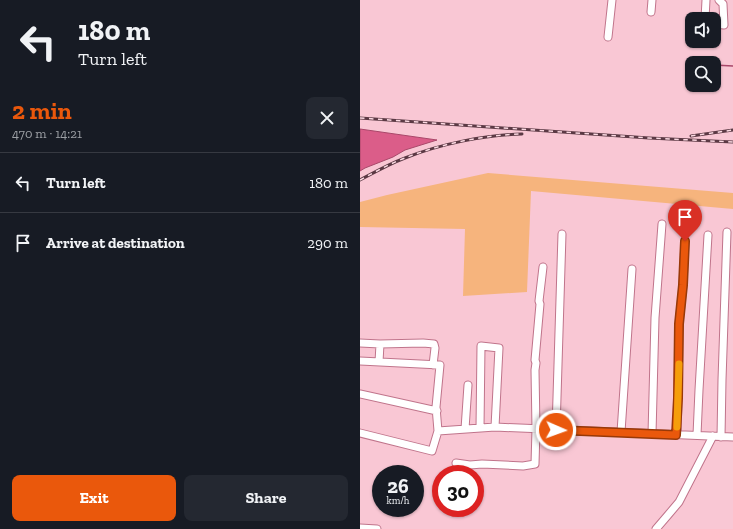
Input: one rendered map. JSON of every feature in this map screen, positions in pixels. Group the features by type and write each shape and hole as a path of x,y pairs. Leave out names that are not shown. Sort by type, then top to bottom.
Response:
{"street":[{"path":"608,38 612,0"},
{"path":"651,12 652,0"},
{"path":"705,12 706,0"},
{"path":"719,0 723,4 724,24 721,24"},
{"path":"652,434 655,318 662,224"},
{"path":"721,437 727,232"},
{"path":"556,430 562,234"},
{"path":"697,435 708,235"},
{"path":"676,435 679,324 685,241"},
{"path":"456,463 470,465 482,464 523,466 535,464 535,360 543,267"},
{"path":"621,432 632,269"},
{"path":"360,343 434,344 433,365"},
{"path":"379,362 380,344"},
{"path":"480,426 481,346 499,348 495,424"},
{"path":"360,361 440,365 436,411 438,431 432,451 360,433"},
{"path":"465,429 468,385"},
{"path":"360,394 436,411"},
{"path":"438,431 465,429 495,424 536,429 733,437"},
{"path":"656,529 679,502 714,436"},
{"path":"360,528 377,528"}],"shaded area":[{"path":"360,129 437,140 405,150 393,157 360,171"},
{"path":"488,173 733,193 733,209 531,191 527,292 463,296 465,229 360,227 360,202"}],"waterway":[{"path":"721,65 733,66"}],"railway":[{"path":"360,118 649,138 733,142"},
{"path":"691,136 733,130"},
{"path":"360,180 399,160 433,148 478,138 522,134"}],"slow traffic":[{"path":"677,427 679,364"}],"route":[{"path":"556,430 676,435 679,324 685,241"}]}
